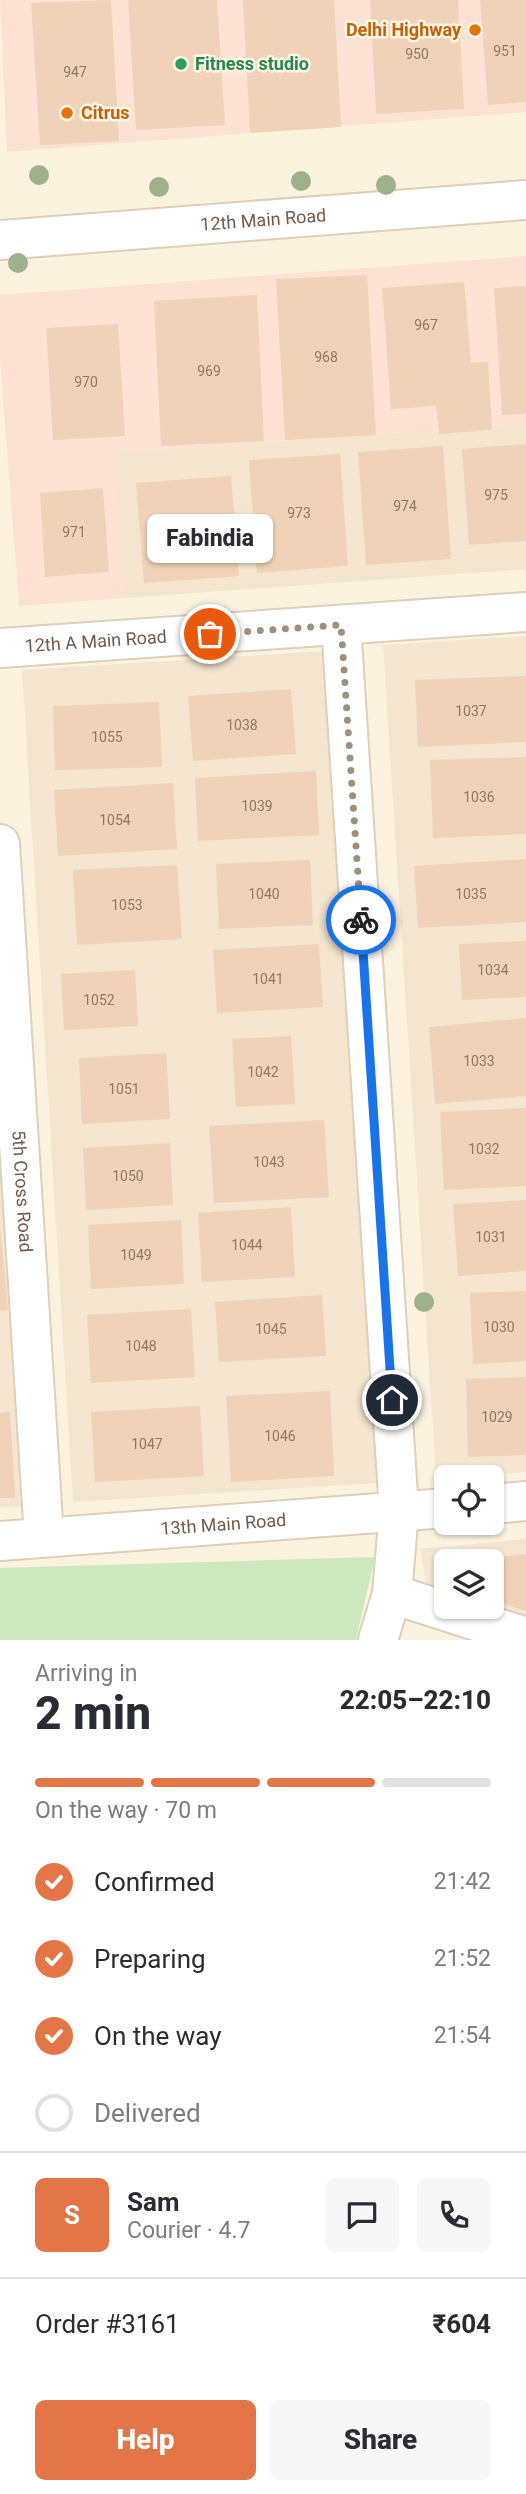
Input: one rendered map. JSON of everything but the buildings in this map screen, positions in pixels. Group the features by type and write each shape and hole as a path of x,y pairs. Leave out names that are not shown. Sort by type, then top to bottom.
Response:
{"street":[{"name":"12th Main Road","path":"0,240 526,200"},
{"name":"12th A Main Road","path":"0,648 526,612"},
{"path":"341,625 399,1511 392,1594 378,1640"},
{"name":"5th Cross Road","path":"0,844 44,1537"},
{"path":"504,1503 526,1502"},
{"name":"13th Main Road","path":"0,1541 434,1509"},
{"path":"392,1594 526,1637"}],"shaded area":[{"path":"0,0 526,0 526,112 7,152"},
{"path":"526,256 526,423 115,453 125,598 19,606 0,358 0,295"},
{"path":"526,423 526,569 125,598 114,453"},
{"path":"526,636 526,1472 504,1473 504,1465 435,1465 383,645"},
{"path":"326,651 377,1483 73,1502 22,670"},
{"path":"0,1098 26,1506 0,1507"},
{"path":"526,1539 526,1622 504,1612 504,1549 434,1549 434,1596 427,1594 421,1549"}],"green space":[{"path":"375,1557 356,1640 0,1640 0,1568"}],"way so far":[{"path":"210,634 341,625 361,920"}],"place":[{"name":"Delhi Highway","path":"475,30"},
{"name":"Fitness studio","path":"181,64"},
{"name":"Citrus","path":"67,113"},
{"name":"Fabindia","path":"210,634"}],"route":[{"path":"361,920 392,1400"}]}
